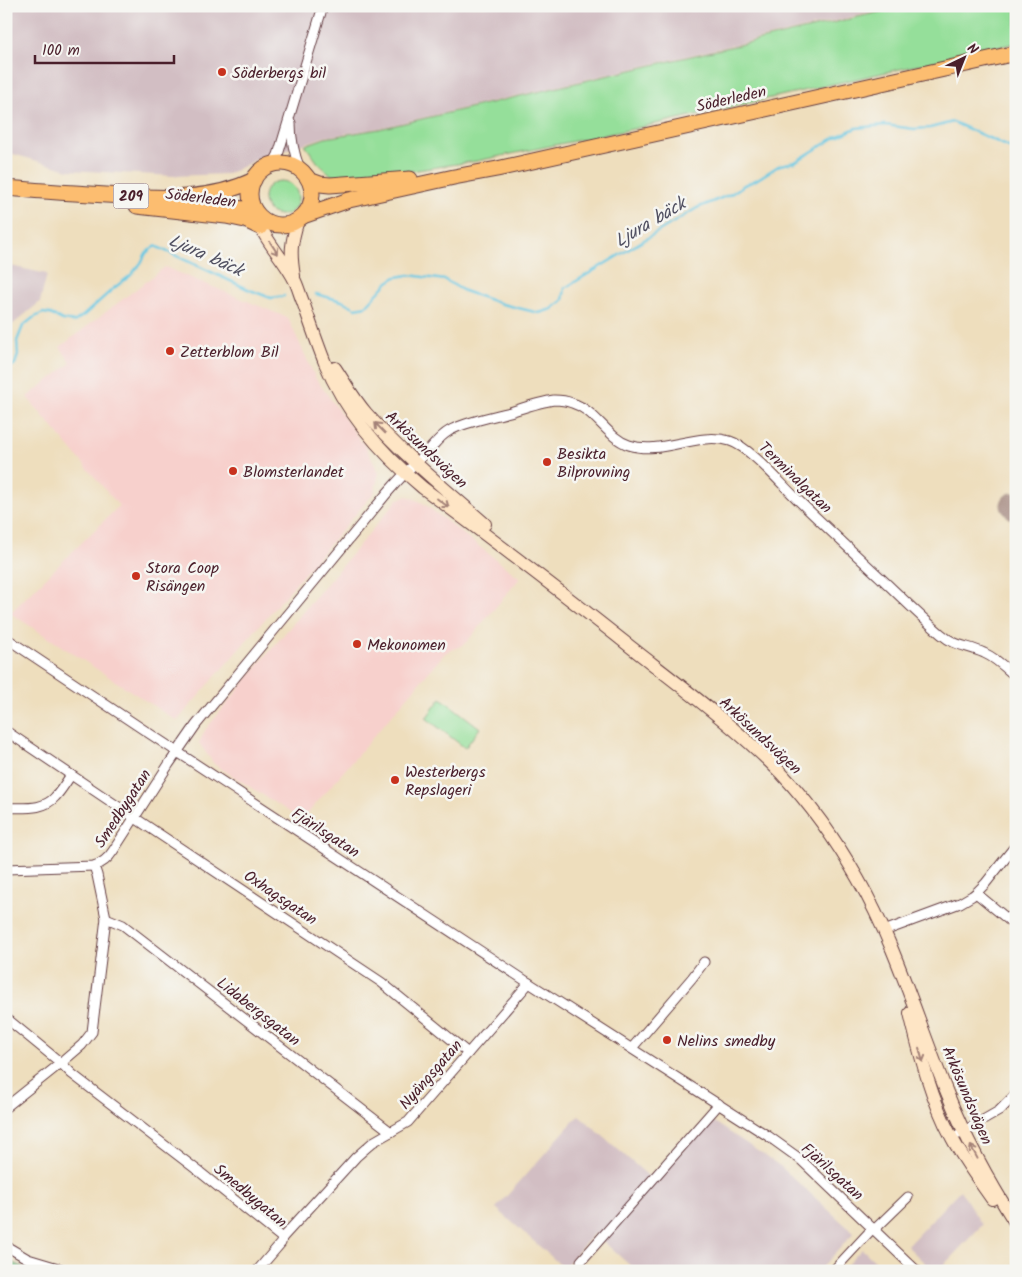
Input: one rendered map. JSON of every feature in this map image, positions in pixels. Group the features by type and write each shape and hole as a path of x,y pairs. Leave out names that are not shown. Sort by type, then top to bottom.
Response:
{"main road":[{"name":"Söderleden","path":"301,218 349,200 497,169 1016,52"},
{"path":"273,164 287,164 307,180 312,200 301,218 286,225 272,224 257,216 250,198 251,186 254,180 262,170 273,164"},
{"name":"Söderleden","path":"307,180 322,194 344,193 420,179 454,177"},
{"name":"Söderleden","path":"6,188 134,197 184,197 218,193 254,180"},
{"name":"Söderleden","path":"6,198 137,206 214,206 257,216"},
{"name":"Arkösundsvägen","path":"257,216 295,281 337,389 367,432 405,473 536,572 740,734 782,775 834,840 858,879 884,931 947,1094 964,1131 1001,1202 1016,1224"},
{"name":"Arkösundsvägen","path":"295,281 292,242 301,218"},
{"name":"Arkösundsvägen","path":"315,334 335,368 365,411 380,428 536,572"},
{"name":"Arkösundsvägen","path":"901,974 915,1036 938,1109 960,1153 1016,1234"}],"street":[{"path":"273,164 276,160 323,6"},
{"path":"290,115 294,156 307,180"},
{"name":"Terminalgatan","path":"415,462 450,430 554,400 571,402 581,406 616,438 631,446 658,446 704,439 732,441 749,452 941,634 953,643 986,654 1016,677"},
{"name":"Smedbygatan","path":"257,1271 281,1243 282,1238 209,1179 72,1074 61,1063 82,1045 92,1032 106,918 94,866 102,863 109,857 202,718 415,462"},
{"name":"Fjärilsgatan","path":"6,638 529,983 768,1136 800,1159 918,1271"},
{"name":"Oxhagsgatan","path":"6,731 382,982 468,1053"},
{"path":"6,808 39,807 47,804 55,798 71,775"},
{"path":"884,931 960,903 976,893 1016,846"},
{"path":"6,869 94,866"},
{"path":"976,893 1016,926"},
{"name":"Lidabergsgatan","path":"106,918 123,925 391,1132"},
{"path":"632,1048 704,962"},
{"name":"Nyängsgatan","path":"282,1238 356,1157 373,1142 408,1122 529,983"},
{"path":"6,1018 61,1063 6,1107"},
{"path":"952,1138 999,1111 1016,1094"},
{"path":"580,1261 719,1104"},
{"path":"833,1271 908,1197"},
{"path":"6,1246 28,1260 68,1271"}],"shaded area":[{"path":"6,6 899,6 379,128 324,137 255,160 228,174 173,176 69,170 6,152"},
{"path":"6,265 47,274 40,302 6,330"},
{"path":"165,267 288,318 316,379 366,448 379,473 374,493 177,721 10,613 119,506 27,397 71,363 60,347"},
{"path":"408,496 423,503 520,578 465,644 445,653 302,820 214,764 199,743 205,730 398,499"},
{"path":"579,1115 655,1182 710,1119 780,1166 854,1233 819,1271 636,1271 594,1233 564,1268 496,1208"},
{"path":"960,1190 982,1225 938,1271 933,1271 907,1246"},
{"path":"862,1249 885,1271 841,1271"}],"green space":[{"path":"905,6 1016,6 1016,43 633,129 477,161 339,182 318,163 305,145 325,138 379,129"},
{"path":"281,181 293,186 298,198 293,210 281,215 269,210 264,198 269,186"},
{"path":"441,698 480,728 465,748 426,718"},
{"path":"6,1260 33,1271 6,1271"}],"waterway":[{"name":"Ljura bäck","path":"316,294 342,301 356,308 366,306 388,282 396,277 409,275 445,280 464,291 502,304 539,313 552,309 563,300 565,288 697,208 731,194 780,165 795,162 834,138 856,128 885,125 914,129 930,128 953,122 1009,147 1016,153"},
{"name":"Ljura bäck","path":"6,370 15,364 18,355 17,341 23,326 43,313 74,322 130,276 141,263 146,253 155,246 250,290 271,298 284,296"}],"taxiway":[{"path":"1013,505 1016,508"}],"place":[{"name":"Söderbergs bil","path":"222,72"},
{"name":"Zetterblom Bil","path":"170,351"},
{"name":"Besikta Bilprovning","path":"547,462"},
{"name":"Blomsterlandet","path":"233,471"},
{"name":"Stora Coop Risängen","path":"136,576"},
{"name":"Mekonomen","path":"357,644"},
{"name":"Westerbergs Repslageri","path":"395,780"},
{"name":"Nelins smedby","path":"667,1040"}]}
